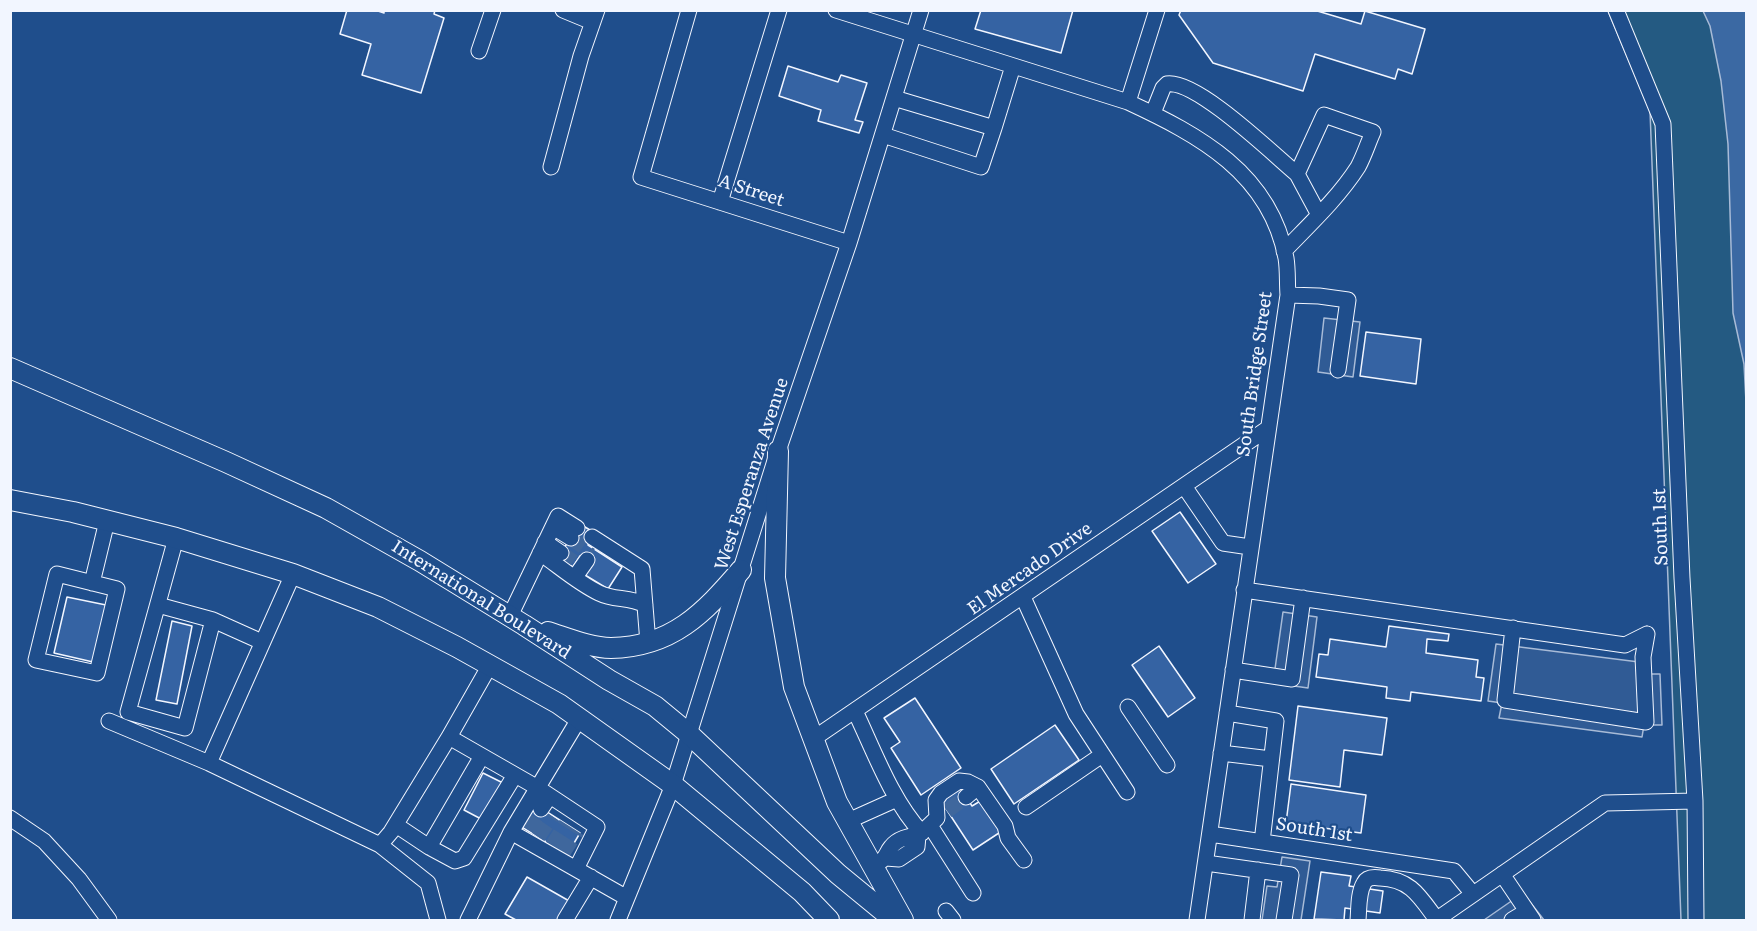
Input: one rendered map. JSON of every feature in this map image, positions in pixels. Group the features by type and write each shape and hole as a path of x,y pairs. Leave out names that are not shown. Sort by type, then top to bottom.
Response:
{"main road":[{"name":"International Boulevard","path":"10,368 326,508 420,561 609,680 655,706 689,734 838,874 894,921"},
{"path":"778,452 775,578 794,687 837,802 848,821 880,862 903,921"},
{"path":"10,500 176,538 293,574 378,607 490,665 558,704 673,785 802,892 829,921"},
{"path":"517,620 578,641 609,648 648,643 683,627 711,605 741,570"}],"street":[{"path":"480,51 493,10"},
{"path":"551,167 581,56 595,16 563,10"},
{"name":"A Street","path":"689,10 641,177 849,243"},
{"path":"720,202 778,10"},
{"name":"South Bridge Street","path":"836,10 1128,102 1154,113 1198,138 1230,161 1255,190 1274,220 1286,259 1288,295 1197,921"},
{"name":"West Esperanza Avenue","path":"618,921 673,785 778,452 849,243 921,10"},
{"path":"1128,102 1157,10"},
{"name":"South 1st","path":"1616,10 1664,124 1682,578 1695,801 1696,921"},
{"path":"883,135 981,167 1013,66"},
{"path":"1154,113 1163,88 1167,84 1181,85 1204,96 1298,174 1319,215"},
{"path":"894,98 994,128"},
{"path":"1284,251 1345,186 1359,165 1373,132 1324,115 1298,174"},
{"path":"1288,295 1348,300 1338,370"},
{"name":"El Mercado Drive","path":"813,739 1267,429"},
{"path":"1184,486 1223,543 1250,547"},
{"path":"92,582 107,521"},
{"path":"176,538 128,712 185,728 208,619"},
{"path":"517,620 547,539"},
{"path":"547,539 569,541"},
{"path":"547,539 586,557 642,569 648,643"},
{"path":"586,557 598,593 612,598 634,599 645,605"},
{"path":"57,574 92,582 117,589 97,673 36,660 57,574"},
{"path":"209,763 293,574"},
{"path":"1244,590 1513,628 1625,645 1647,634 1643,657 1646,722 1505,700 1513,628"},
{"path":"1023,597 1076,714 1127,792"},
{"path":"1233,670 1292,679 1303,598"},
{"path":"158,605 208,619 262,642"},
{"path":"380,844 396,825 490,665"},
{"path":"1128,707 1167,765"},
{"path":"855,711 910,821 931,825"},
{"path":"1227,714 1276,721 1262,842"},
{"path":"473,919 526,837 560,811 579,719"},
{"path":"109,721 209,763 380,844 428,882 438,921"},
{"path":"449,737 515,775 560,811 597,827 576,869"},
{"path":"1221,753 1271,759"},
{"path":"1026,807 1102,755"},
{"path":"429,847 482,756"},
{"path":"396,825 455,861 464,858 515,775"},
{"path":"973,893 931,825 936,800 940,793 959,781 968,782 972,792 1005,826 1008,838 1024,860"},
{"path":"848,821 897,799"},
{"path":"1358,921 1362,888 1364,882 1371,877 1392,878 1406,883 1436,920 1605,803 1695,801"},
{"path":"10,818 44,841 79,879 109,921"},
{"path":"880,862 892,846 931,825"},
{"name":"South 1st","path":"1210,834 1454,871 1473,894"},
{"path":"526,837 556,853 576,869 627,898"},
{"path":"1206,863 1291,875 1284,921"},
{"path":"1252,921 1258,870"},
{"path":"1502,874 1530,916 1512,921"},
{"path":"565,921 591,877"}],"shaded area":[{"path":"1608,11 1746,11 1746,920 1681,920 1650,111"},
{"path":"1703,11 1746,11 1746,402 1744,364 1733,313 1728,144 1721,81 1710,26"},
{"path":"1324,318 1360,322 1353,377 1318,372"},
{"path":"1283,612 1317,617 1308,688 1273,683"},
{"path":"1496,644 1639,662 1651,674 1660,674 1662,725 1644,725 1642,737 1499,718 1502,703 1488,701"},
{"path":"1282,857 1310,861 1301,920 1262,920 1267,886 1277,887"},
{"path":"1523,893 1544,920 1484,920"}],"building":[{"path":"347,10 375,10 384,13 384,10 435,10 434,14 444,18 421,93 362,75 371,44 340,34"},
{"path":"981,10 1073,10 1061,53 975,29"},
{"path":"1181,10 1314,10 1361,24 1365,11 1425,29 1412,74 1398,69 1395,79 1315,54 1303,91 1213,63 1179,15"},
{"path":"788,66 838,82 841,75 867,83 855,120 863,122 859,133 818,121 821,110 779,96"},
{"path":"1366,332 1421,339 1416,384 1360,376"},
{"path":"1180,512 1216,564 1188,583 1152,531"},
{"path":"580,524 595,533 588,545 622,567 608,589 585,575 587,560 580,556 573,567 558,557"},
{"path":"67,597 106,605 93,662 54,653"},
{"path":"172,621 192,626 177,704 156,700"},
{"path":"1389,626 1449,634 1448,641 1427,639 1426,653 1478,660 1476,677 1484,678 1481,701 1411,692 1410,701 1386,698 1387,687 1316,677 1319,654 1328,655 1330,639 1386,647"},
{"path":"1159,646 1195,698 1168,717 1132,665"},
{"path":"915,698 961,768 921,795 891,748 900,742 884,718"},
{"path":"1298,706 1387,718 1382,755 1344,750 1340,787 1289,780"},
{"path":"1055,725 1079,760 1014,804 991,769"},
{"path":"483,773 503,783 483,820 464,810"},
{"path":"1291,784 1366,795 1361,833 1286,823"},
{"path":"958,785 972,806 982,800 1002,831 973,850 939,798"},
{"path":"536,805 580,833 567,855 522,827"},
{"path":"1321,872 1351,876 1349,886 1383,891 1380,913 1345,908 1344,920 1314,919"},
{"path":"527,877 571,902 561,920 516,920 505,914"}],"tunnel":[{"path":"571,538 592,553"},
{"path":"561,553 575,563"},
{"path":"947,811 966,797"},
{"path":"528,830 541,809"},
{"path":"538,837 552,816"},
{"path":"552,846 566,824"},
{"path":"563,853 577,831"}]}
